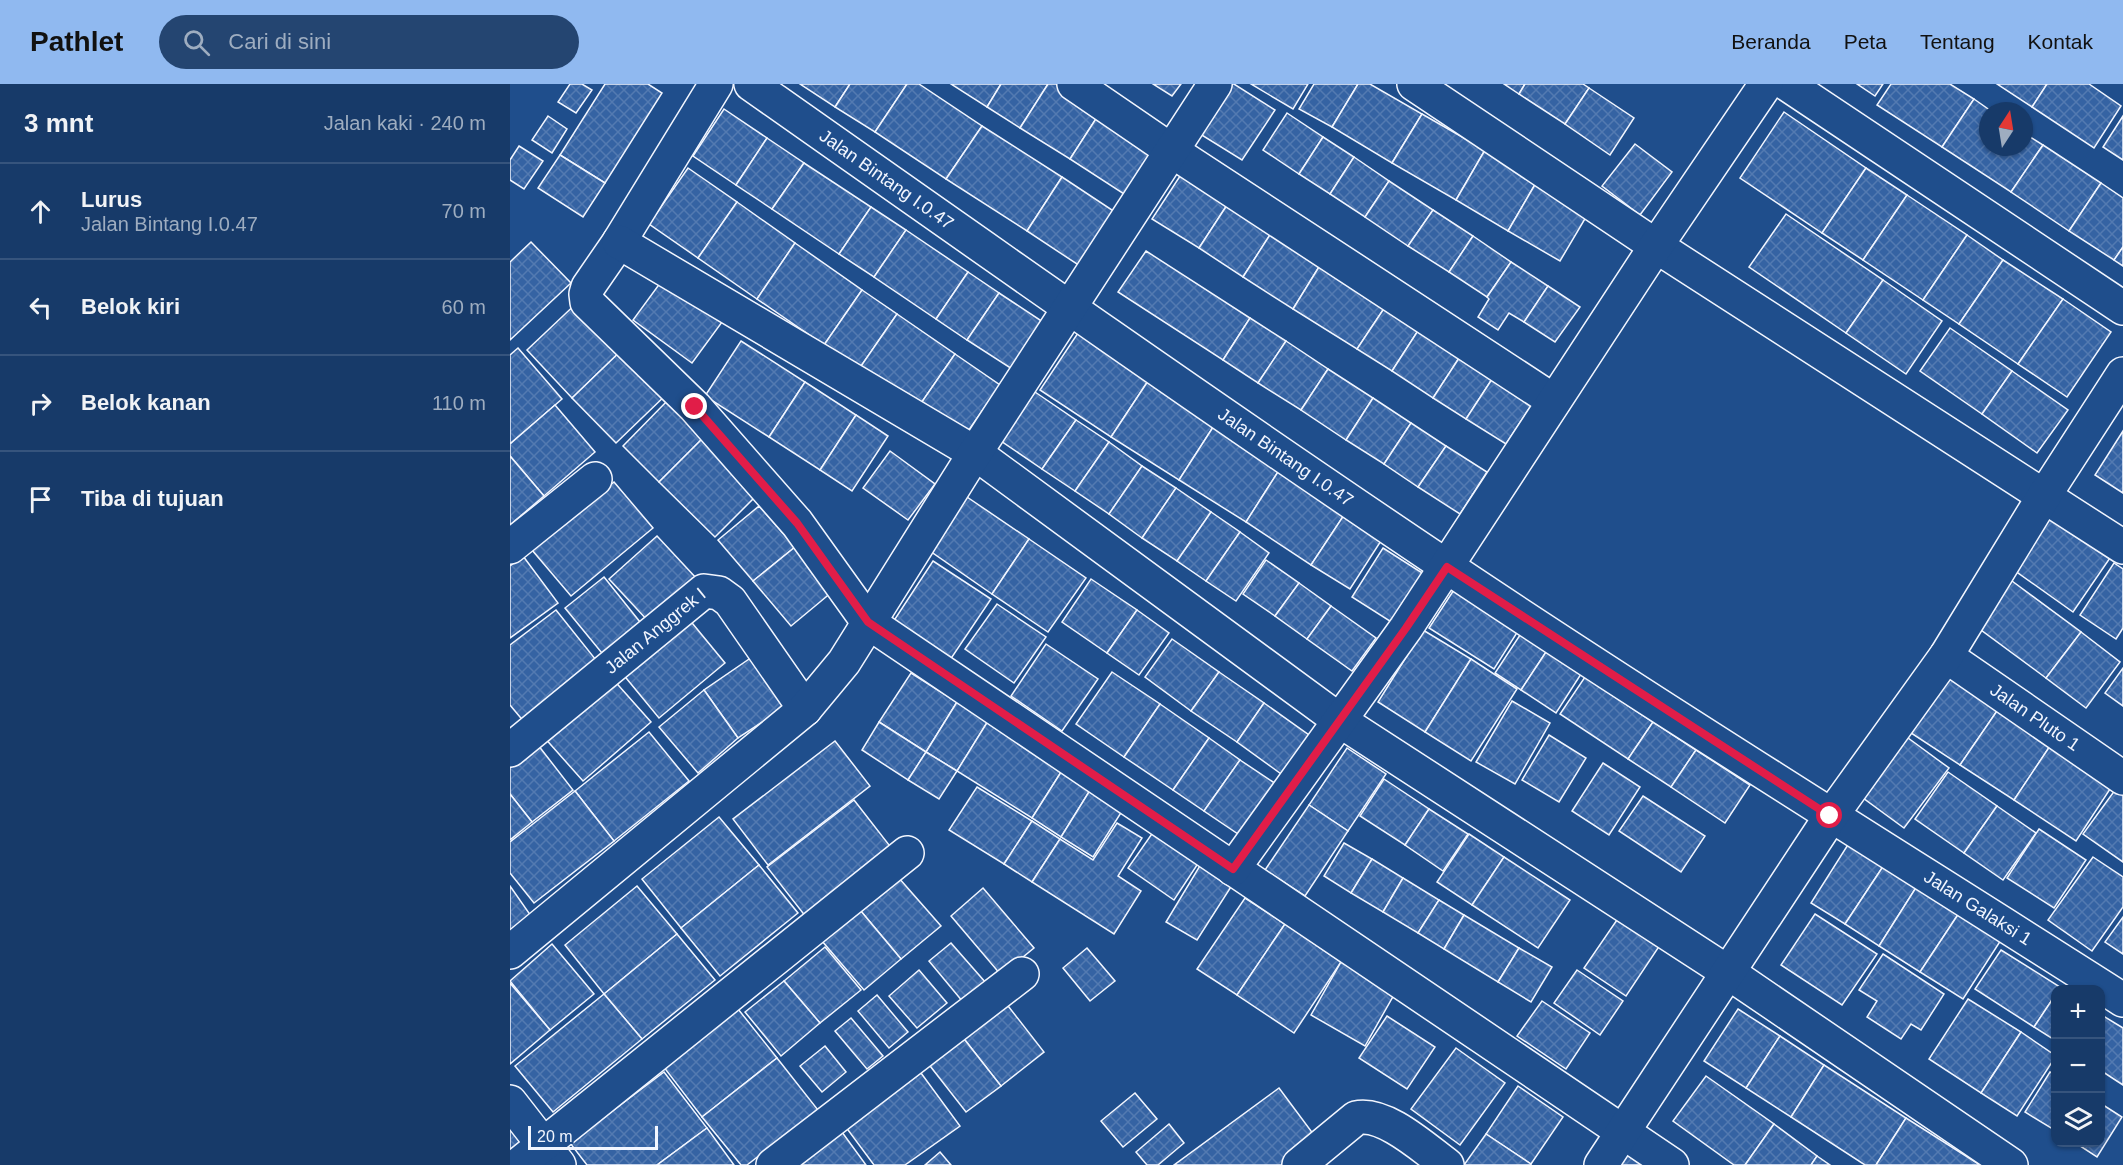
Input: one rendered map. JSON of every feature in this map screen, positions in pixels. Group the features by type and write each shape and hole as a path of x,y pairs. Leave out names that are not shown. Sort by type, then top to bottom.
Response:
{"street":[{"path":"716,84 619,242 588,287 586,294 588,302 695,407 797,523 868,622 1672,1165"},
{"name":"Jalan Bintang I.0.47","path":"751,84 1070,309 1447,567 1830,816"},
{"path":"1074,84 1172,151 1554,401"},
{"path":"510,952 805,709 844,662 975,453 1215,84"},
{"path":"1414,84 1656,246 2123,547"},
{"path":"1233,869 1406,628 1656,246 1766,84"},
{"path":"1787,84 2123,308"},
{"path":"619,242 975,453 1339,720 1729,973 2011,1165"},
{"path":"1601,1165 1830,816 1946,656 2044,496 2123,374"},
{"path":"510,547 595,479"},
{"name":"Jalan Anggrek I","path":"510,750 704,591 719,593 730,601 805,709"},
{"name":"Jalan Pluto 1","path":"1946,656 2123,778"},
{"name":"Jalan Galaksi 1","path":"1830,816 2123,1000"},
{"path":"510,1102 540,1158 907,854"},
{"path":"773,1165 1022,974"},
{"path":"1299,1165 1356,1119 1364,1116 1391,1125 1447,1165"}],"building":[{"path":"570,84 582,84 592,90 576,113 558,102"},
{"path":"605,84 648,84 662,93 605,183 560,155"},
{"path":"800,84 850,84 835,107"},
{"path":"850,84 907,84 875,132 835,107"},
{"path":"907,84 919,84 982,126 946,179 875,132"},
{"path":"951,84 1001,84 987,107"},
{"path":"1001,84 1048,84 1020,128 987,107"},
{"path":"1048,84 1059,84 1101,111 1070,159 1020,128"},
{"path":"1153,84 1181,84 1172,96"},
{"path":"1221,84 1234,84 1275,110 1242,160 1192,129"},
{"path":"1251,84 1308,84 1293,109"},
{"path":"1314,84 1358,84 1332,127 1299,109"},
{"path":"1358,84 1370,84 1422,114 1392,163 1332,127"},
{"path":"1504,84 1525,84 1519,94"},
{"path":"1525,84 1583,84 1589,88 1565,124 1519,94"},
{"path":"1857,84 1883,84 1875,96"},
{"path":"1891,84 1950,84 1974,99 1942,147 1877,105"},
{"path":"1997,84 2047,84 2033,105 2033,102 2024,102"},
{"path":"2047,84 2089,84 2121,106 2094,148 2033,108"},
{"path":"1589,88 1634,118 1610,155 1565,124"},
{"path":"1974,99 1979,103 1979,156 2033,156 2033,139 2043,145 2011,192 1942,147"},
{"path":"724,109 767,138 736,185 693,156"},
{"path":"1101,111 1156,145 1124,194 1070,159"},
{"path":"1784,112 1866,168 1822,233 1740,178"},
{"path":"1287,113 1323,137 1299,174 1263,150"},
{"path":"1422,114 1485,150 1456,200 1392,163"},
{"path":"548,116 567,129 552,153 532,140"},
{"path":"2123,116 2123,160 2103,147"},
{"path":"982,126 1062,177 1027,231 946,179"},
{"path":"1323,137 1354,157 1330,194 1299,174"},
{"path":"767,138 804,163 772,209 736,185"},
{"path":"1635,144 1672,172 1640,215 1602,186"},
{"path":"2043,145 2101,183 2069,231 2011,192"},
{"path":"519,146 543,161 524,189 510,180 510,160"},
{"path":"1485,150 1537,181 1508,231 1456,200"},
{"path":"560,155 605,183 583,217 538,188"},
{"path":"1354,157 1389,181 1365,217 1330,194"},
{"path":"804,163 871,207 839,254 772,209"},
{"path":"688,168 737,202 698,258 649,224"},
{"path":"1866,168 1907,195 1863,260 1822,233"},
{"path":"1182,173 1229,202 1199,248 1152,219"},
{"path":"1062,177 1115,212 1080,266 1027,231"},
{"path":"1389,181 1433,210 1408,246 1365,217"},
{"path":"1537,181 1589,212 1560,261 1508,231"},
{"path":"2101,183 2123,198 2123,247 2114,260 2069,231"},
{"path":"1907,195 1967,235 1923,300 1863,260"},
{"path":"737,202 795,243 757,299 698,258"},
{"path":"1229,202 1273,230 1243,277 1199,248"},
{"path":"871,207 906,230 874,277 839,254"},
{"path":"1433,210 1473,236 1449,272 1408,246"},
{"path":"1786,214 1883,280 1846,333 1749,267"},
{"path":"906,230 968,272 936,319 874,277"},
{"path":"1273,230 1322,262 1293,309 1243,277"},
{"path":"1967,235 2003,260 1959,324 1923,300"},
{"path":"1473,236 1511,262 1487,297 1449,272"},
{"path":"531,242 571,283 510,340 510,262"},
{"path":"795,243 862,290 824,345 757,299"},
{"path":"2123,247 2123,266 2114,260"},
{"path":"1146,251 1250,318 1223,360 1118,292"},
{"path":"2003,260 2063,299 2018,364 1959,324"},
{"path":"1322,262 1387,304 1357,349 1293,309"},
{"path":"1511,262 1548,286 1524,322 1509,313 1498,330 1478,317 1489,299 1487,297"},
{"path":"968,272 999,293 967,340 936,319"},
{"path":"666,275 725,318 692,363 633,320"},
{"path":"1883,280 1942,321 1906,374 1846,333"},
{"path":"1548,286 1580,307 1555,342 1524,322"},
{"path":"862,290 897,314 859,369 824,345"},
{"path":"999,293 1043,322 1012,369 967,340"},
{"path":"582,298 627,345 572,398 527,350"},
{"path":"2063,299 2111,332 2067,397 2018,364"},
{"path":"1387,304 1421,326 1392,371 1357,349"},
{"path":"897,314 955,354 917,409 859,369"},
{"path":"1250,318 1286,341 1258,383 1223,360"},
{"path":"1421,326 1463,352 1433,398 1392,371"},
{"path":"1950,328 2012,371 1982,414 1920,371"},
{"path":"1078,333 1150,378 1111,437 1040,390"},
{"path":"741,341 805,382 769,437 705,396"},
{"path":"1286,341 1328,369 1301,410 1258,383"},
{"path":"627,345 671,390 616,443 572,398"},
{"path":"518,348 562,399 510,444 510,355"},
{"path":"1463,352 1496,373 1466,419 1433,398"},
{"path":"955,354 1000,385 962,440 917,409"},
{"path":"1328,369 1373,398 1346,440 1301,410"},
{"path":"2012,371 2068,410 2037,453 1982,414"},
{"path":"1496,373 1536,398 1506,444 1466,419"},
{"path":"1150,378 1217,421 1179,480 1111,437"},
{"path":"805,382 856,415 820,470 769,437"},
{"path":"1035,392 1076,420 1042,469 1001,441"},
{"path":"1373,398 1411,423 1384,464 1346,440"},
{"path":"668,400 705,436 659,482 623,446"},
{"path":"555,405 595,452 544,496 510,456 510,444"},
{"path":"856,415 888,436 852,491 820,470"},
{"path":"1076,420 1109,442 1075,491 1042,469"},
{"path":"1217,421 1283,464 1246,522 1179,480"},
{"path":"1411,423 1446,446 1418,487 1384,464"},
{"path":"2123,431 2123,493 2095,475"},
{"path":"705,436 761,491 715,537 659,482"},
{"path":"1109,442 1142,466 1109,514 1075,491"},
{"path":"1446,446 1487,472 1460,514 1418,487"},
{"path":"890,451 935,484 908,520 863,488"},
{"path":"510,456 544,496 510,525"},
{"path":"1283,464 1350,506 1311,565 1246,522"},
{"path":"1142,466 1176,488 1142,538 1109,514"},
{"path":"614,482 653,528 571,596 532,550"},
{"path":"1176,488 1211,512 1177,561 1142,538"},
{"path":"967,497 1029,539 992,594 930,551"},
{"path":"759,506 795,547 753,581 718,540"},
{"path":"1350,506 1388,530 1350,589 1311,565"},
{"path":"1211,512 1240,532 1206,581 1177,561"},
{"path":"2048,515 2110,558 2073,612 2011,568"},
{"path":"1240,532 1269,553 1236,601 1206,581"},
{"path":"657,536 697,579 649,622 609,579"},
{"path":"1029,539 1086,578 1048,632 992,594"},
{"path":"795,547 832,592 791,626 753,581"},
{"path":"1383,548 1427,576 1396,625 1352,597"},
{"path":"523,556 558,603 510,638 510,566"},
{"path":"1266,560 1299,583 1275,616 1243,594"},
{"path":"933,561 991,599 950,660 893,622"},
{"path":"2114,563 2123,569 2123,628 2116,639 2080,615"},
{"path":"604,577 644,627 606,658 565,608"},
{"path":"1091,579 1137,610 1107,653 1062,622"},
{"path":"1461,579 1525,620 1494,669 1429,628"},
{"path":"2012,581 2081,632 2046,678 1977,627"},
{"path":"1299,583 1331,606 1307,639 1275,616"},
{"path":"997,604 1046,637 1014,683 965,649"},
{"path":"1331,606 1376,638 1352,671 1307,639"},
{"path":"556,610 600,665 525,723 510,705 510,645"},
{"path":"1137,610 1169,633 1139,675 1107,653"},
{"path":"688,618 725,663 659,718 622,673"},
{"path":"1423,630 1471,659 1425,732 1378,702"},
{"path":"1522,632 1548,649 1521,690 1495,673"},
{"path":"2081,632 2120,662 2086,708 2046,678"},
{"path":"1172,639 1219,672 1191,711 1145,677"},
{"path":"1046,644 1098,679 1062,731 1011,696"},
{"path":"1548,649 1583,671 1556,713 1521,690"},
{"path":"755,655 788,705 738,738 704,690"},
{"path":"1471,659 1517,689 1471,761 1425,732"},
{"path":"2123,668 2123,706 2105,693"},
{"path":"1112,672 1160,704 1124,757 1076,724"},
{"path":"1219,672 1264,703 1237,742 1191,711"},
{"path":"1944,672 1999,708 1960,765 1905,729"},
{"path":"911,673 957,702 926,752 879,722"},
{"path":"611,677 651,722 583,781 543,736"},
{"path":"1585,677 1653,722 1628,759 1560,714"},
{"path":"704,690 738,738 698,773 659,727"},
{"path":"1512,701 1550,723 1515,784 1476,762"},
{"path":"957,702 988,721 957,771 926,752"},
{"path":"1264,703 1316,740 1288,779 1237,742"},
{"path":"1160,704 1209,738 1173,790 1124,757"},
{"path":"1999,708 2052,743 2014,800 1960,765"},
{"path":"988,721 1063,769 1032,818 957,771"},
{"path":"879,722 926,752 908,780 862,750"},
{"path":"1653,722 1696,750 1671,787 1628,759"},
{"path":"649,732 689,781 614,841 575,791"},
{"path":"1549,735 1586,758 1559,802 1522,780"},
{"path":"1904,735 1949,768 1904,828 1859,795"},
{"path":"1209,738 1240,760 1204,811 1173,790"},
{"path":"835,741 870,786 768,865 733,819"},
{"path":"2052,743 2114,783 2076,841 2014,800"},
{"path":"538,745 573,790 532,822 510,794 510,768"},
{"path":"1347,748 1386,774 1348,831 1309,805"},
{"path":"1696,750 1750,785 1725,823 1671,787"},
{"path":"926,752 957,771 939,799 908,780"},
{"path":"1240,760 1279,786 1244,838 1204,811"},
{"path":"1603,763 1640,787 1609,835 1572,811"},
{"path":"1063,769 1092,787 1061,837 1032,818"},
{"path":"1948,772 1997,806 1964,853 1915,819"},
{"path":"1384,779 1429,809 1405,845 1360,816"},
{"path":"2118,786 2123,789 2123,862 2083,834"},
{"path":"977,787 1032,821 1004,864 949,830"},
{"path":"1092,787 1124,808 1093,857 1061,837"},
{"path":"575,791 614,841 534,903 510,873 510,842"},
{"path":"510,794 532,822 510,840"},
{"path":"1643,796 1705,836 1681,872 1619,831"},
{"path":"854,800 893,850 806,917 767,867"},
{"path":"1309,805 1348,831 1305,896 1265,870"},
{"path":"1997,806 2036,833 2003,880 1964,853"},
{"path":"1429,809 1468,834 1443,871 1405,845"},
{"path":"719,817 759,865 681,928 642,879"},
{"path":"1032,821 1060,839 1032,882 1004,864"},
{"path":"1117,823 1142,838 1118,876 1141,891 1114,934 1032,882 1060,839 1093,860"},
{"path":"1156,828 1201,859 1174,900 1128,868"},
{"path":"2039,829 2086,860 2054,908 2007,878"},
{"path":"1469,834 1504,857 1472,905 1437,882"},
{"path":"1344,843 1372,859 1351,893 1324,876"},
{"path":"1849,843 1884,865 1845,924 1811,903"},
{"path":"1504,857 1570,900 1538,948 1472,905"},
{"path":"2093,857 2123,877 2123,907 2092,951 2048,920"},
{"path":"1204,859 1236,879 1197,940 1166,922"},
{"path":"1372,859 1403,878 1383,912 1351,893"},
{"path":"759,865 798,913 720,976 681,928"},
{"path":"1884,865 1917,886 1879,946 1845,924"},
{"path":"898,877 941,926 901,959 860,910"},
{"path":"1403,878 1439,900 1418,933 1383,912"},
{"path":"510,886 538,926 510,946"},
{"path":"637,886 677,934 604,994 565,945"},
{"path":"1917,886 1959,913 1920,972 1879,946"},
{"path":"983,888 1034,948 1001,975 951,916"},
{"path":"1245,898 1285,924 1237,995 1197,969"},
{"path":"1439,900 1464,915 1444,949 1418,933"},
{"path":"860,910 901,959 864,990 822,941"},
{"path":"1959,913 2001,940 1963,999 1920,972"},
{"path":"1621,914 1662,942 1626,996 1584,968"},
{"path":"1815,914 1877,954 1842,1005 1781,965"},
{"path":"1464,915 1519,948 1498,982 1444,949"},
{"path":"2123,917 2123,954 2105,942"},
{"path":"1285,924 1341,962 1294,1033 1237,995"},
{"path":"677,934 715,980 642,1039 604,994"},
{"path":"951,943 986,983 963,1002 929,961"},
{"path":"552,944 594,994 550,1030 510,981"},
{"path":"825,947 861,990 820,1023 784,981"},
{"path":"1087,948 1115,981 1090,1001 1063,968"},
{"path":"1519,948 1552,967 1531,1002 1498,982"},
{"path":"2001,950 2057,985 2051,985 2051,1002 2034,1027 1975,989"},
{"path":"1883,954 1944,994 1921,1030 1911,1024 1901,1039 1867,1017 1877,1001 1859,990"},
{"path":"1341,962 1395,993 1365,1046 1311,1015"},
{"path":"919,970 947,1003 917,1028 889,996"},
{"path":"1577,970 1623,1001 1600,1035 1554,1003"},
{"path":"784,981 820,1023 781,1056 745,1012"},
{"path":"510,983 550,1030 510,1064"},
{"path":"604,994 642,1039 553,1112 515,1066"},
{"path":"877,995 908,1032 889,1048 858,1011"},
{"path":"1968,999 2021,1032 1981,1093 1929,1059"},
{"path":"1542,1001 1590,1033 1566,1069 1517,1036"},
{"path":"1005,1002 1044,1052 1001,1086 961,1035"},
{"path":"2051,1002 2051,1038 2034,1027"},
{"path":"738,1009 777,1058 702,1117 663,1066"},
{"path":"1738,1009 1780,1036 1746,1088 1704,1061"},
{"path":"1387,1016 1435,1047 1407,1089 1359,1058"},
{"path":"2105,1017 2123,1028 2123,1085 2105,1073"},
{"path":"851,1018 883,1056 867,1069 835,1031"},
{"path":"2021,1032 2051,1053 2051,1064 2017,1116 1981,1093"},
{"path":"961,1035 1001,1086 966,1112 927,1062"},
{"path":"1780,1036 1824,1065 1791,1117 1746,1088"},
{"path":"825,1046 846,1072 822,1092 800,1066"},
{"path":"1456,1048 1505,1083 1460,1145 1411,1109"},
{"path":"777,1058 818,1110 747,1165 741,1165 702,1117"},
{"path":"1824,1065 1906,1118 1876,1165 1865,1165 1791,1117"},
{"path":"664,1072 707,1128 657,1165 587,1165 570,1143"},
{"path":"2050,1072 2051,1072 2051,1128 2025,1112"},
{"path":"921,1073 960,1126 905,1165 874,1165 845,1126"},
{"path":"1706,1076 1774,1124 1745,1165 1734,1165 1673,1121"},
{"path":"1518,1086 1563,1117 1531,1164 1486,1134"},
{"path":"1279,1088 1320,1143 1291,1165 1174,1165"},
{"path":"1135,1093 1157,1119 1123,1147 1101,1121"},
{"path":"2105,1106 2122,1117 2105,1144"},
{"path":"510,1109 530,1136 510,1151"},
{"path":"1906,1118 1980,1165 1876,1165"},
{"path":"1169,1124 1184,1143 1158,1165 1147,1165 1136,1152"},
{"path":"1774,1124 1817,1156 1811,1165 1745,1165"},
{"path":"707,1128 734,1165 657,1165"},
{"path":"839,1128 866,1165 791,1165"},
{"path":"1486,1134 1531,1164 1464,1165"},
{"path":"2082,1147 2103,1147 2097,1157"},
{"path":"1621,1151 1642,1165 1612,1165"},
{"path":"940,1152 951,1165 925,1165"},
{"path":"1817,1156 1830,1165 1811,1165"}],"route":[{"path":"695,407 797,523 868,622 1233,869 1406,628 1447,567 1830,816"}]}
